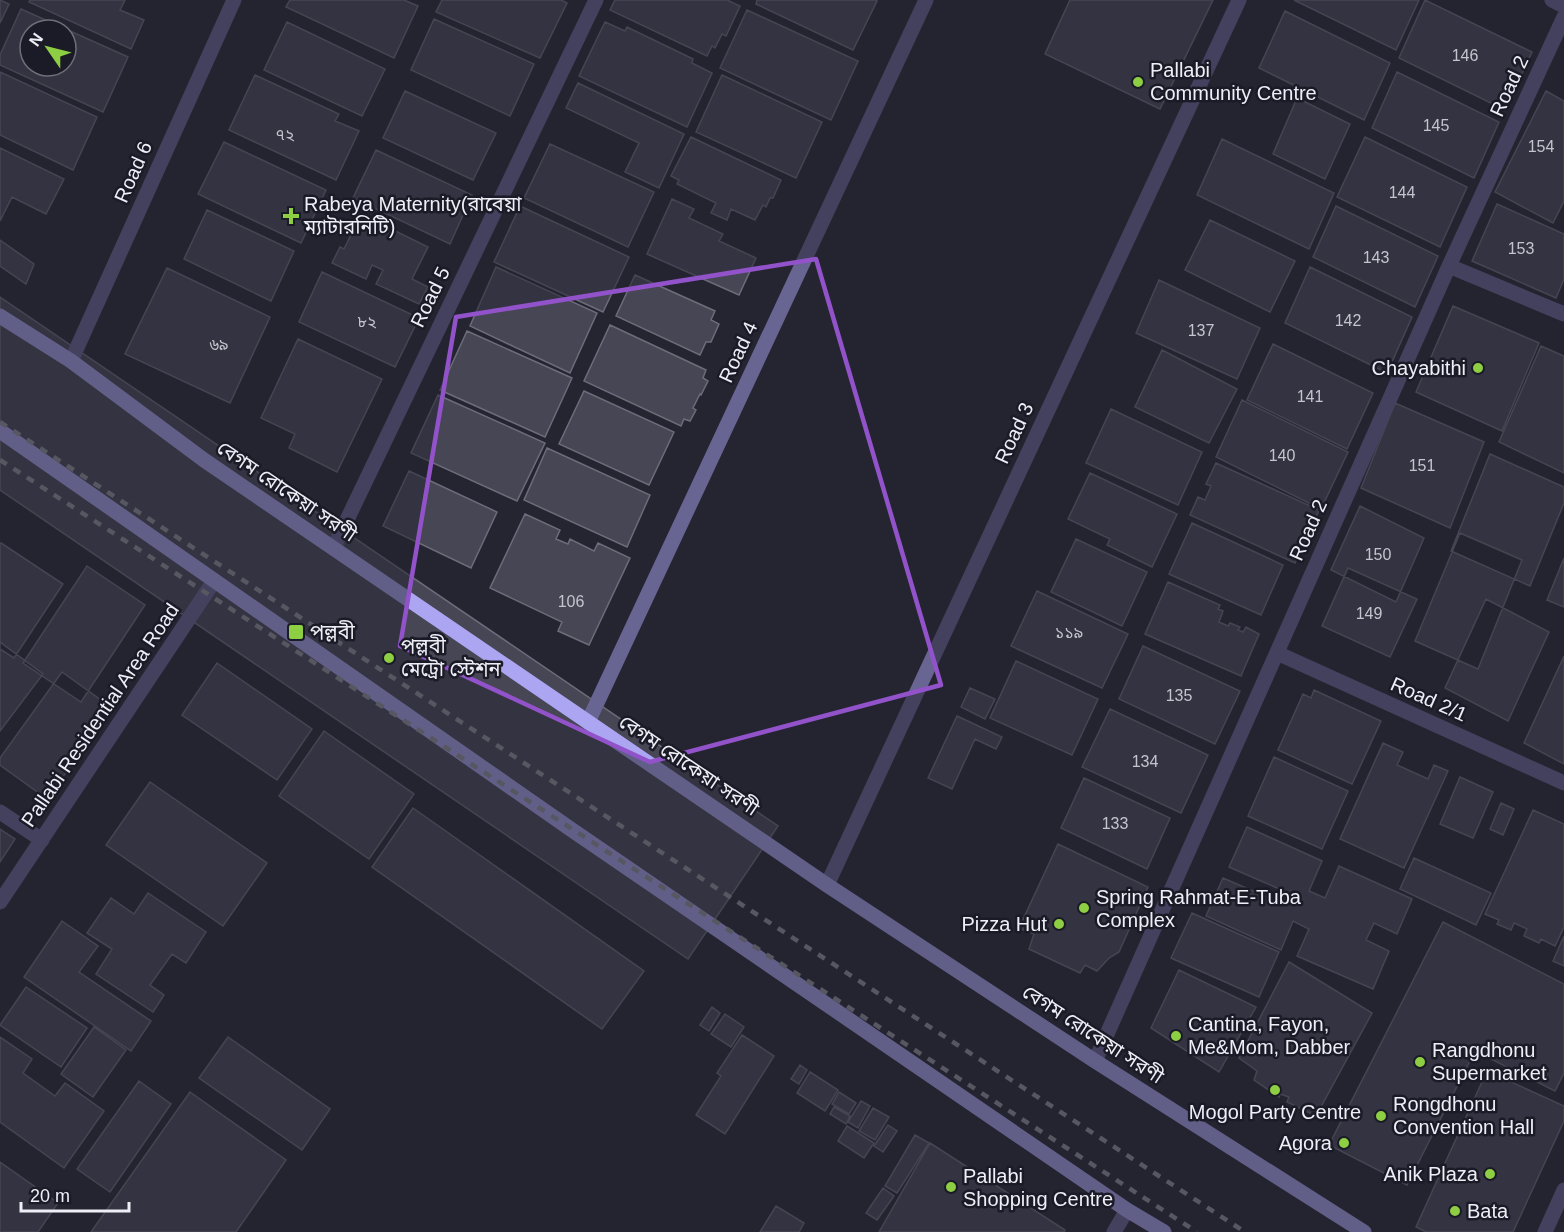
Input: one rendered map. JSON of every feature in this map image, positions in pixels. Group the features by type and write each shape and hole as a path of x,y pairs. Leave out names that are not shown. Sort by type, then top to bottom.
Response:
{"main road":[{"name":"বেগম রোকেয়া সরণী","path":"0,316 71,361 204,460 827,885 1095,1061 1364,1232"},
{"path":"0,431 582,837 1127,1210 1164,1232"}],"street":[{"name":"Road 6","path":"71,361 234,0"},
{"name":"Road 5","path":"334,547 596,0"},
{"name":"Road 4","path":"588,722 926,0"},
{"name":"Road 3","path":"827,885 1239,0"},
{"path":"1552,0 1564,6"},
{"name":"Road 2","path":"1095,1061 1449,266 1564,17"},
{"path":"1449,266 1564,314"},
{"name":"Pallabi Residential Area Road","path":"0,902 214,582"},
{"name":"Road 2/1","path":"1277,653 1564,783"},
{"path":"0,812 42,840"},
{"path":"1545,1232 1564,1190"},
{"path":"1114,1232 1127,1210"}],"highlighted area":[{"path":"816,259 941,685 650,762 400,646 456,317"}],"building":[{"path":"0,0 9,4 0,23"},
{"path":"30,0 125,0 120,10 144,20 131,49 78,25 78,18 64,18 29,2"},
{"path":"290,0 404,0 418,6 394,58 286,7"},
{"path":"442,0 561,0 567,3 540,58 436,12"},
{"path":"615,0 727,0 740,6 726,36 722,34 715,48 712,46 707,56 610,10"},
{"path":"757,0 877,1 853,50 756,4"},
{"name":"Pallabi Community Centre","path":"1070,0 1213,0 1160,109 1045,54"},
{"path":"1294,0 1419,0 1396,50"},
{"path":"1425,0 1532,52 1505,110 1399,58"},
{"path":"21,9 41,18 18,18 18,73 0,65 0,55"},
{"path":"747,10 858,61 831,120 720,68"},
{"path":"1285,11 1390,63 1364,120 1259,68"},
{"path":"434,19 534,64 510,116 411,70"},
{"path":"287,22 385,69 362,116 264,70"},
{"path":"605,22 625,31 627,27 693,59 692,63 712,73 687,127 579,76"},
{"path":"78,35 128,57 103,112 28,78 78,78"},
{"path":"0,72 97,117 73,170 0,135"},
{"path":"1397,72 1499,122 1474,178 1372,128"},
{"path":"255,75 339,114 335,121 359,131 336,180 229,130"},
{"path":"722,75 822,122 796,178 696,132"},
{"path":"578,83 684,134 659,188 625,172 639,143 566,108"},
{"path":"405,91 496,133 473,180 383,138"},
{"path":"1546,91 1564,101 1564,201 1553,223 1495,192"},
{"path":"1297,98 1350,124 1325,179 1273,154"},
{"path":"691,137 781,180 773,198 770,198 766,207 763,205 755,220 731,209 727,220 711,213 716,203 677,184 679,180 671,176"},
{"path":"1365,137 1467,187 1440,247 1337,197"},
{"path":"1222,139 1334,193 1309,249 1197,195"},
{"path":"224,142 326,190 301,243 198,194"},
{"path":"550,144 654,192 628,247 524,198"},
{"path":"0,148 64,179 46,214 12,197 0,221"},
{"path":"376,150 472,195 450,244 353,198"},
{"path":"672,199 694,209 689,218 723,234 719,241 756,258 739,295 647,254"},
{"path":"1497,204 1564,234 1564,279 1556,298 1472,261"},
{"path":"520,206 629,257 603,312 494,262"},
{"path":"1336,206 1438,256 1415,307 1313,257"},
{"path":"207,210 294,251 271,301 184,259"},
{"path":"361,214 428,247 412,279 428,287 419,304 376,284 383,270 372,265 366,279 332,263 340,247 344,249"},
{"path":"1210,220 1295,261 1270,312 1185,270"},
{"path":"0,240 34,264 26,284 0,266"},
{"path":"496,267 597,313 570,373 470,326"},
{"path":"1310,267 1412,317 1387,373 1285,323"},
{"path":"167,268 270,317 230,403 125,354"},
{"path":"322,272 419,318 395,367 299,322"},
{"path":"635,275 715,311 711,320 719,324 711,342 706,342 700,355 616,316"},
{"path":"1159,280 1260,328 1237,379 1136,333"},
{"name":"পল্লবী মেট্রো স্টেশন","path":"0,297 778,826 688,959 0,490"},
{"name":"Chayabithi","path":"1453,306 1539,343 1502,431 1416,392"},
{"path":"610,325 706,370 703,378 708,381 693,408 696,410 690,421 684,419 681,426 584,381"},
{"path":"467,331 572,378 545,437 440,390"},
{"path":"298,339 382,379 337,472 289,448 295,434 261,418"},
{"path":"1273,344 1373,393 1347,449 1247,400"},
{"path":"1541,346 1564,356 1564,473 1499,442"},
{"path":"1162,350 1237,389 1209,443 1135,407"},
{"path":"584,391 674,432 649,485 559,444"},
{"path":"438,395 545,443 517,501 411,453"},
{"path":"1242,400 1348,452 1321,509 1216,457"},
{"path":"1395,403 1484,442 1450,528 1361,488"},
{"path":"1111,409 1202,452 1178,505 1086,463"},
{"path":"547,448 650,495 627,547 524,500"},
{"path":"1490,454 1564,487 1564,503 1530,586 1451,551"},
{"path":"1216,463 1319,510 1295,563 1190,515 1198,497 1205,500 1211,486 1206,484"},
{"path":"409,471 497,512 471,568 383,526"},
{"path":"1090,473 1177,514 1152,567 1107,545 1110,539 1068,519"},
{"path":"1360,506 1424,538 1396,602 1331,570"},
{"path":"525,514 560,530 556,539 568,544 570,539 594,551 598,543 630,558 589,645 558,631 562,622 490,588"},
{"path":"1192,523 1283,565 1261,615 1169,574"},
{"path":"1460,533 1522,560 1478,669 1415,641"},
{"path":"1076,539 1147,572 1122,626 1051,592"},
{"path":"1,543 63,584 14,658 0,649"},
{"path":"1564,558 1564,607 1547,600"},
{"path":"87,566 145,605 81,702 23,663"},
{"path":"1348,568 1417,599 1390,657 1322,626"},
{"path":"1168,582 1220,605 1218,609 1223,611 1219,622 1228,626 1230,623 1240,627 1238,630 1243,632 1246,627 1259,634 1241,676 1145,634"},
{"path":"1037,591 1128,634 1102,688 1011,646"},
{"path":"1486,599 1549,632 1508,721 1445,688"},
{"path":"0,642 43,674 0,731"},
{"path":"1143,646 1240,691 1215,744 1119,699"},
{"path":"1564,656 1564,764 1524,743"},
{"path":"1016,661 1098,699 1072,755 990,718"},
{"path":"217,663 312,729 277,780 182,715"},
{"path":"62,672 112,708 47,799 0,765 0,758"},
{"path":"970,688 995,699 985,719 961,707"},
{"path":"1314,690 1381,721 1352,784 1278,750 1303,694 1311,698"},
{"path":"1110,709 1208,755 1181,813 1082,767"},
{"path":"957,716 1002,737 996,749 975,739 952,789 928,778"},
{"path":"324,731 414,794 369,859 279,796"},
{"path":"1383,743 1403,752 1397,765 1428,779 1434,765 1448,771 1404,868 1340,839"},
{"path":"1274,757 1348,791 1322,849 1248,816"},
{"path":"1460,777 1493,792 1473,838 1440,824"},
{"path":"1084,778 1170,818 1147,869 1061,828"},
{"path":"150,782 267,863 223,926 106,845"},
{"path":"1501,803 1514,809 1503,835 1490,829"},
{"path":"413,808 644,971 602,1029 372,867"},
{"path":"1533,810 1564,824 1564,927 1555,946 1541,939 1539,943 1524,936 1527,929 1514,923 1511,930 1497,924 1499,920 1485,914"},
{"path":"1247,827 1322,861 1309,891 1325,898 1339,866 1412,899 1397,934 1374,923 1366,940 1389,951 1373,989 1297,956 1309,929 1293,921 1281,950 1206,916 1223,878 1279,902 1284,891 1229,867"},
{"path":"0,829 15,839 0,862"},
{"name":"Spring Rahmat-E-Tuba Complex","path":"1058,844 1148,887 1119,952 1109,958 1097,971 1085,965 1080,973 1029,949 1034,934 1019,928"},
{"path":"1414,858 1491,893 1476,925 1400,889"},
{"path":"148,893 206,932 186,963 172,954 150,985 164,995 153,1012 96,974 112,949 87,933 111,898 134,914"},
{"path":"1192,913 1279,952 1259,997 1171,958"},
{"path":"62,921 98,946 79,972 151,1021 131,1051 24,977"},
{"name":"Rangdhonu Supermarket","path":"1443,922 1564,984 1564,1073 1555,1091 1475,1051 1407,1185 1329,1145"},
{"path":"1564,936 1564,966 1553,961"},
{"path":"1289,962 1372,1013 1316,1116 1287,1102 1289,1097 1280,1094 1279,1097 1254,1080 1257,1071 1239,1058"},
{"path":"1179,970 1256,1007 1219,1072 1151,1028"},
{"path":"26,987 87,1028 61,1067 0,1025"},
{"path":"712,1007 720,1013 709,1031 700,1025"},
{"path":"725,1014 744,1027 731,1047 711,1034"},
{"path":"94,1027 126,1050 93,1097 61,1074"},
{"path":"742,1035 774,1056 725,1134 696,1115 721,1076 717,1073"},
{"path":"0,1037 32,1059 23,1073 55,1096 65,1083 104,1111 64,1168 0,1122"},
{"path":"228,1037 330,1109 302,1150 199,1078"},
{"path":"800,1065 807,1070 799,1084 791,1079"},
{"name":"Anik Plaza","path":"1487,1071 1564,1106 1564,1121 1513,1232 1426,1232 1416,1227"},
{"path":"810,1072 838,1090 825,1111 797,1093"},
{"path":"139,1081 171,1104 110,1192 77,1169"},
{"path":"190,1092 286,1160 236,1232 91,1232"},
{"path":"839,1092 856,1103 849,1114 832,1104"},
{"path":"861,1101 870,1106 858,1128 848,1122"},
{"path":"834,1107 850,1116 846,1124 830,1114"},
{"path":"873,1108 889,1117 875,1140 859,1131"},
{"path":"888,1125 897,1131 883,1152 874,1146"},
{"path":"847,1126 874,1143 864,1158 838,1141"},
{"path":"915,1135 929,1143 897,1193 885,1186"},
{"name":"Pallabi Shopping Centre","path":"930,1143 1065,1230 1064,1232 879,1232"},
{"path":"0,1162 58,1203 38,1232 0,1232"},
{"path":"883,1188 894,1196 877,1220 866,1213"},
{"path":"776,1206 804,1223 799,1232 760,1232"}],"railway":[{"path":"0,422 1245,1232"},
{"path":"0,460 1197,1232"}],"place":[{"name":"Pallabi Community Centre","path":"1138,82"},
{"name":"Rabeya Maternity(রাবেয়া ম্যাটারনিটি)","path":"291,216"},
{"name":"Chayabithi","path":"1478,368"},
{"name":"পল্লবী","path":"296,632"},
{"name":"পল্লবী মেট্রো স্টেশন","path":"389,658"},
{"name":"Spring Rahmat-E-Tuba Complex","path":"1084,908"},
{"name":"Pizza Hut","path":"1059,924"},
{"name":"Cantina, Fayon, Me&Mom, Dabber","path":"1176,1036"},
{"name":"Rangdhonu Supermarket","path":"1420,1062"},
{"name":"Mogol Party Centre","path":"1275,1090"},
{"name":"Rongdhonu Convention Hall","path":"1381,1116"},
{"name":"Agora","path":"1344,1143"},
{"name":"Anik Plaza","path":"1490,1174"},
{"name":"Pallabi Shopping Centre","path":"951,1187"},
{"name":"Bata","path":"1455,1211"}]}
